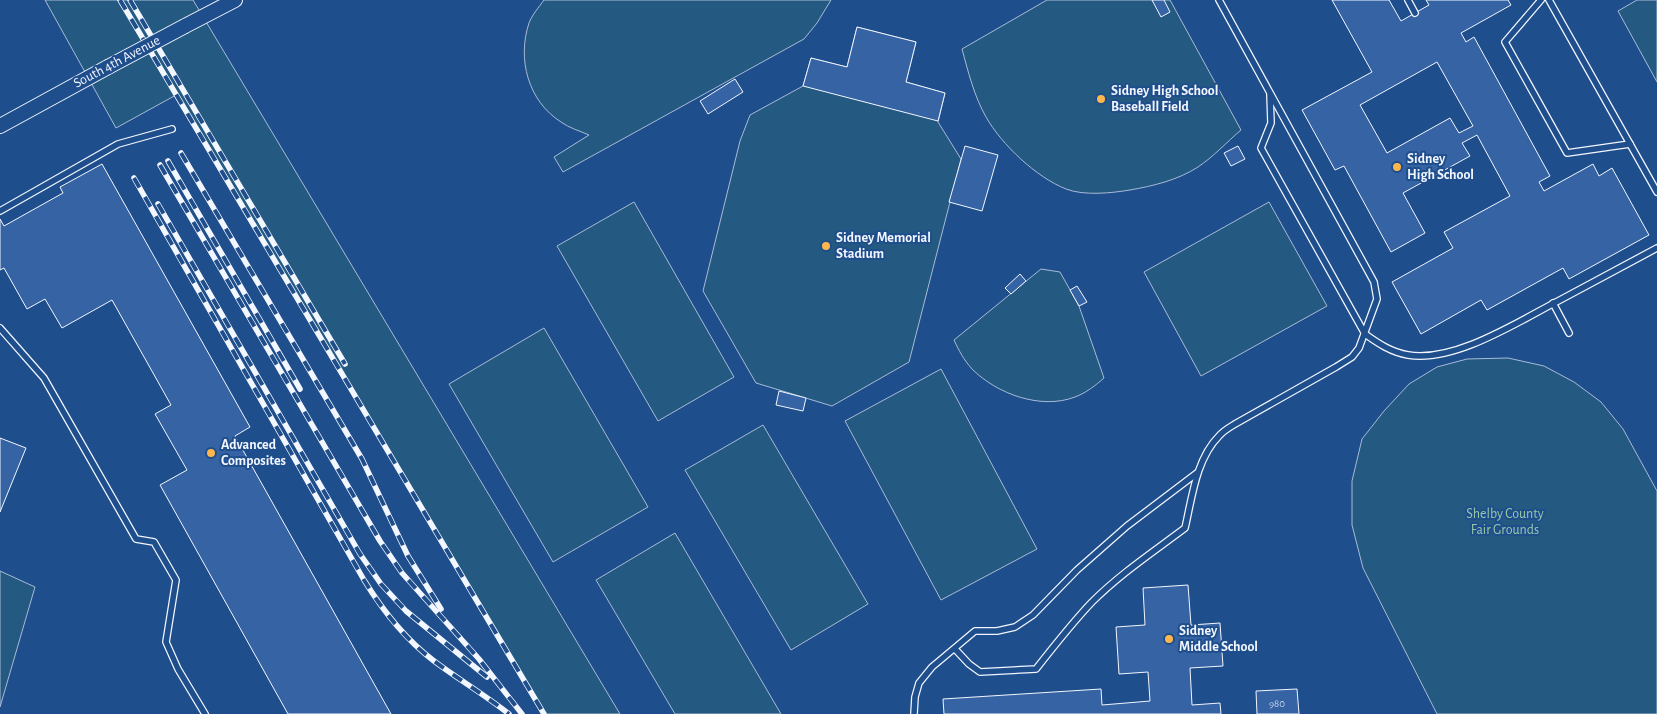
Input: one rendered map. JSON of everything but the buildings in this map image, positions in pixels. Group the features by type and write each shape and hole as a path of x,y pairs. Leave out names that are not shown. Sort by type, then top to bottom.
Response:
{"street":[{"name":"South 4th Avenue","path":"0,126 235,0"}],"lane":[{"path":"955,649 969,664 980,672 1036,669 1061,636 1093,602 1134,565 1185,528 1198,472 1209,448 1219,435 1352,357 1359,348 1365,334 1378,299 1374,282 1219,0"},
{"path":"1408,0 1415,13"},
{"path":"1541,0 1505,42 1557,137 1567,153 1630,144"},
{"path":"1550,0 1657,192"},
{"path":"1270,93 1271,123 1261,148 1365,334 1386,349 1409,355 1434,355 1482,340 1657,248"},
{"path":"0,211 118,144 172,129"},
{"path":"1553,304 1569,332"},
{"path":"0,328 44,378 136,539 154,542 176,580 166,642 178,669 205,714"},
{"path":"914,714 915,697 919,683 932,667 975,632 997,631 1015,627 1033,615 1077,570 1120,532 1198,472"}],"green space":[{"path":"45,0 193,0 620,714 544,714 176,95 116,128"},
{"path":"544,0 831,0 817,23 804,39 563,172 554,157 589,135 567,126 550,113 540,103 528,78 524,51 526,37 530,20"},
{"name":"Sidney High School Baseball Field","path":"1047,0 1170,0 1241,130 1215,154 1190,172 1148,187 1107,193 1081,193 1066,189 1043,177 1010,149 986,117 969,75 962,49"},
{"path":"1637,0 1657,0 1657,82 1618,11"},
{"name":"Sidney Memorial Stadium","path":"857,27 916,42 906,82 945,93 938,122 961,159 909,362 832,406 756,383 703,291 740,141 750,115 803,86 811,58 847,67"},
{"path":"634,202 734,377 658,421 557,246"},
{"path":"1269,202 1327,306 1201,376 1144,272"},
{"path":"1041,269 1060,272 1079,306 1104,378 1083,393 1062,401 1048,402 1020,397 994,386 972,369 954,340"},
{"path":"544,328 648,507 553,562 449,384"},
{"name":"Shelby County Fair Grounds","path":"1508,358 1544,366 1574,382 1601,402 1623,429 1657,491 1657,714 1437,714 1363,568 1352,525 1352,481 1362,439 1409,384 1437,367 1467,359"},
{"path":"941,369 1037,549 941,600 845,421"},
{"path":"763,425 868,604 791,650 685,470"},
{"path":"675,533 781,714 675,714 596,580"},
{"path":"0,571 35,587 0,707"}],"railway":[{"path":"120,0 544,714"},
{"path":"130,0 345,364"},
{"path":"181,153 362,459 408,556 441,609"},
{"path":"168,161 300,389"},
{"path":"160,165 380,541 402,573 479,659 522,714"},
{"path":"134,178 364,580 379,603 395,624 423,652 509,714"},
{"path":"158,204 360,554 381,584 406,611 487,677"}],"place":[{"name":"Sidney High School Baseball Field","path":"1101,99"},
{"name":"Sidney High School","path":"1397,167"},
{"name":"Sidney Memorial Stadium","path":"826,246"},
{"name":"Advanced Composites","path":"211,453"},
{"name":"Sidney Middle School","path":"1169,639"}]}
